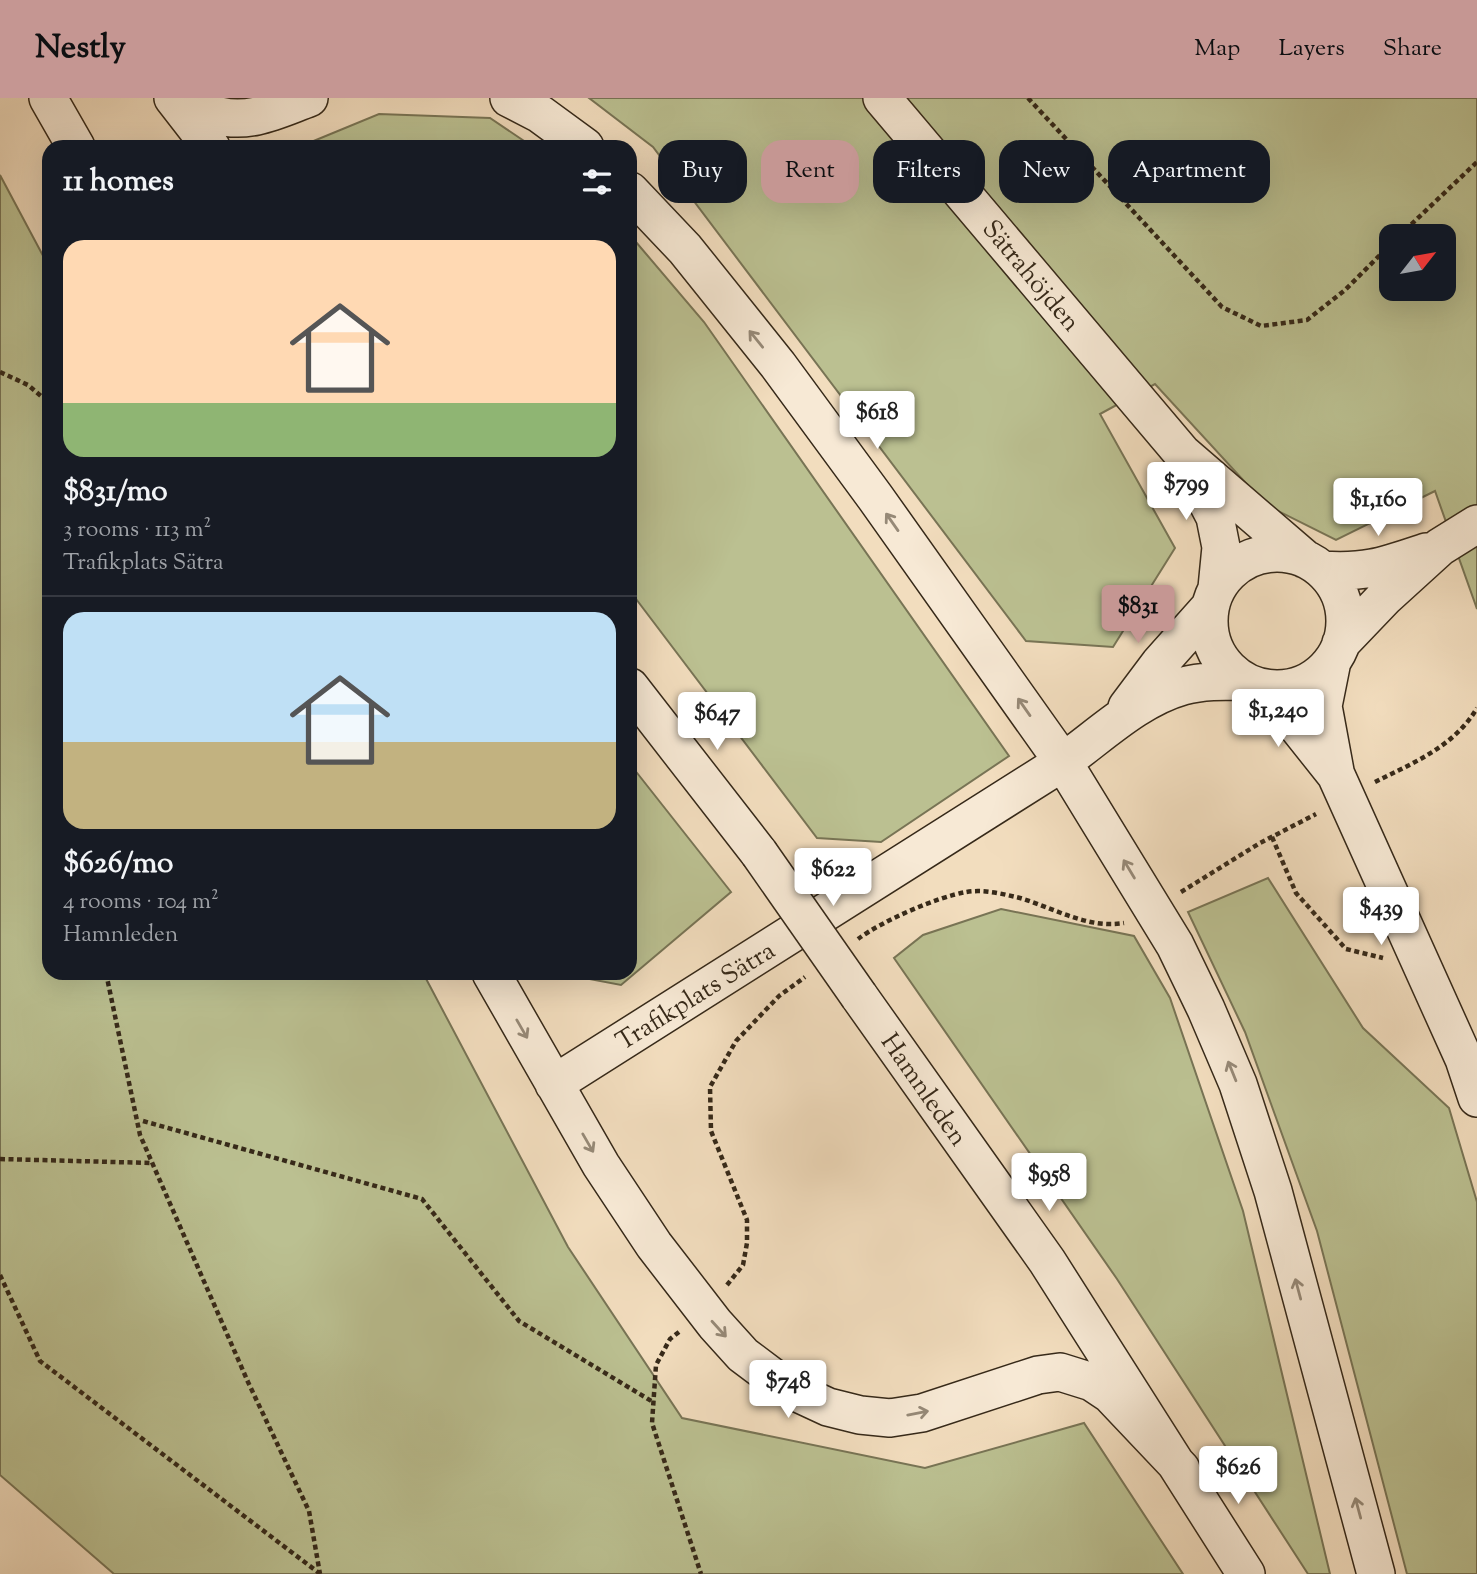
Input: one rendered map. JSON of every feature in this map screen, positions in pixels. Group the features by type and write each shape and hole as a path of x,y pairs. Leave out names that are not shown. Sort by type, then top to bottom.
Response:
{"main road":[{"path":"48,98 72,140"},
{"path":"173,98 206,140"},
{"path":"187,98 214,114 240,120 309,98"},
{"path":"509,98 540,114 575,140"},
{"name":"Sätrahöjden","path":"882,98 1182,453 1314,565"},
{"path":"637,198 685,249 778,365 1063,762 1175,945 1238,1084 1273,1191 1376,1574"},
{"name":"Sätrahöjden","path":"1182,453 1215,517 1221,548 1213,598"},
{"path":"1252,685 1282,690 1301,686 1318,676 1385,597 1440,547 1477,524"},
{"path":"1440,547 1376,569 1350,572 1314,565 1285,553 1265,554 1246,560 1229,572 1213,598 1209,629 1214,650 1226,668 1252,685 1297,726 1464,1059 1477,1098"},
{"path":"1314,565 1335,586 1343,604 1345,624 1323,706 1331,792"},
{"name":"Trafikplats Sätra","path":"1115,722 1213,598"},
{"name":"Trafikplats Sätra","path":"554,1084 1063,762 1115,722 1158,695 1185,685 1252,685"},
{"name":"Hamnleden","path":"637,696 759,853 1047,1261 1246,1574"},
{"path":"495,980 601,1165 685,1288 743,1355 780,1382 828,1407 860,1415 890,1418 922,1413 1038,1374 1060,1372 1092,1382 1110,1394 1181,1469"}],"path":[{"path":"1028,98 1222,307 1261,326 1307,320 1345,290 1379,256"},
{"path":"1412,224 1477,162"},
{"path":"0,372 28,385 42,397"},
{"path":"1371,784 1431,755 1468,723 1477,708"},
{"path":"1178,894 1272,837 1331,792"},
{"path":"1272,837 1296,893 1346,949 1383,959 1385,962"},
{"path":"0,1275 40,1361 320,1574 309,1511 248,1382 139,1135 108,980"},
{"path":"143,1121 422,1199 519,1321 653,1402"},
{"path":"0,1159 152,1163"},
{"path":"687,1325 670,1339 656,1365 652,1423 701,1574"}],"green space":[{"path":"589,98 1477,98 1477,609 1435,491 1336,540 1266,505 1155,384 1100,414 1175,548 1113,647 1026,641 695,203 747,203 747,140 658,140 658,154"},
{"path":"379,114 490,118 523,140 316,140"},
{"path":"0,175 42,254 42,980 427,980 568,1247 682,1418 925,1468 1084,1423 1183,1574 114,1574 0,1475"},
{"path":"637,243 704,322 1009,756 881,842 817,838 637,600"},
{"path":"637,773 731,892 637,971"},
{"path":"1268,878 1363,1028 1449,1108 1477,1202 1477,1574 1407,1574 1317,1231 1245,1032 1188,912"},
{"path":"1001,909 1134,936 1170,998 1243,1211 1330,1574 1308,1574 1117,1279 894,958 923,935"},
{"path":"595,980 627,980 621,985"}]}
